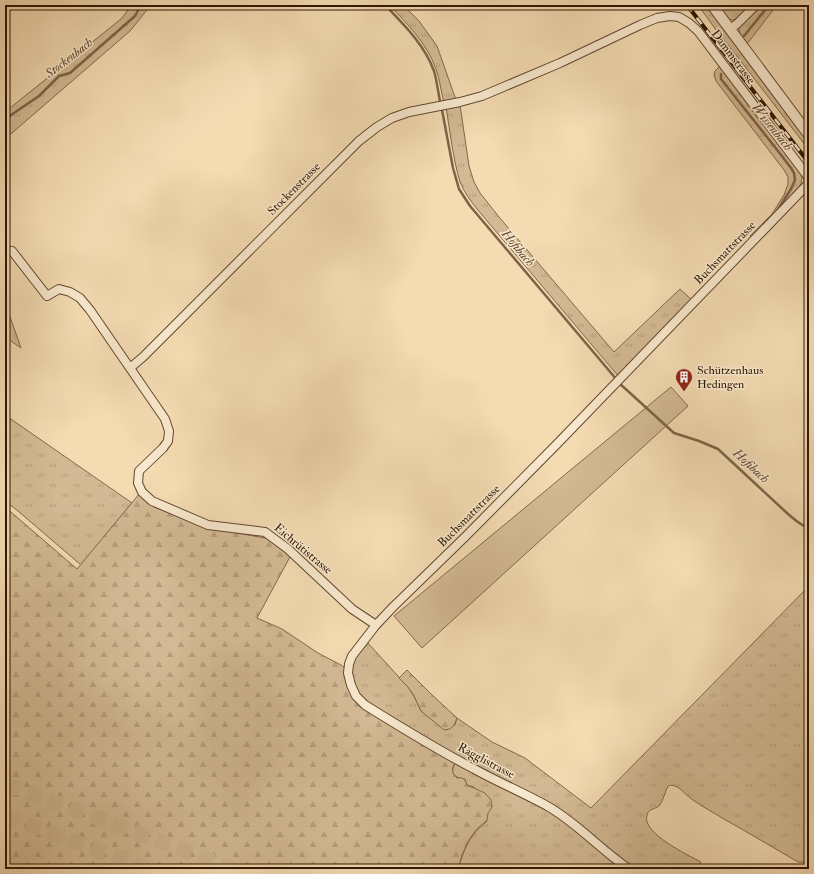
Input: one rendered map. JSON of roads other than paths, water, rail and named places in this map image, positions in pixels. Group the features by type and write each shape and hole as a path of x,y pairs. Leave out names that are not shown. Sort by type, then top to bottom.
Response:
{"street":[{"path":"712,5 809,135"},
{"path":"730,29 756,5"},
{"name":"Stockenstrasse","path":"130,368 143,357 359,142 377,127 392,118 409,112 482,96 560,63 646,22 662,16 675,16"},
{"name":"Dammstrasse","path":"675,16 689,23 698,31 809,178"},
{"name":"Buchsmattstrasse","path":"349,664 352,656 393,606 466,536 557,444 809,183"},
{"path":"12,251 47,296 59,289 70,292 80,298 130,368"},
{"name":"Eichrütistrasse","path":"130,368 165,419 170,430 168,441 163,448 139,471 138,482 142,492 152,501 208,525 265,532 288,549 352,609 376,625"},
{"name":"Rägglistrasse","path":"349,664 348,673 351,685 356,696 365,705 477,771 550,808 574,825 628,869"},
{"path":"806,869 809,865"}],"waterway":[{"name":"Stockenbach","path":"5,121 11,115 39,96 59,76 70,73 135,16 141,5"},
{"name":"Hofibach","path":"385,5 413,35 425,52 434,71 440,101"},
{"name":"Wissenbach","path":"744,36 769,5"},
{"name":"Wissenbach","path":"721,74 721,79 794,173 795,180 791,189 777,211"},
{"name":"Hofibach","path":"442,110 453,168 459,189 470,206 617,380"},
{"name":"Hofibach","path":"619,383 674,433 718,449 788,514 800,524 809,528"}],"tunnel":[{"path":"5,784 235,869"},
{"path":"5,816 149,869"}],"railway":[{"path":"687,5 809,163"}],"place":[{"name":"Schützenhaus Hedingen","path":"684,392"}]}
